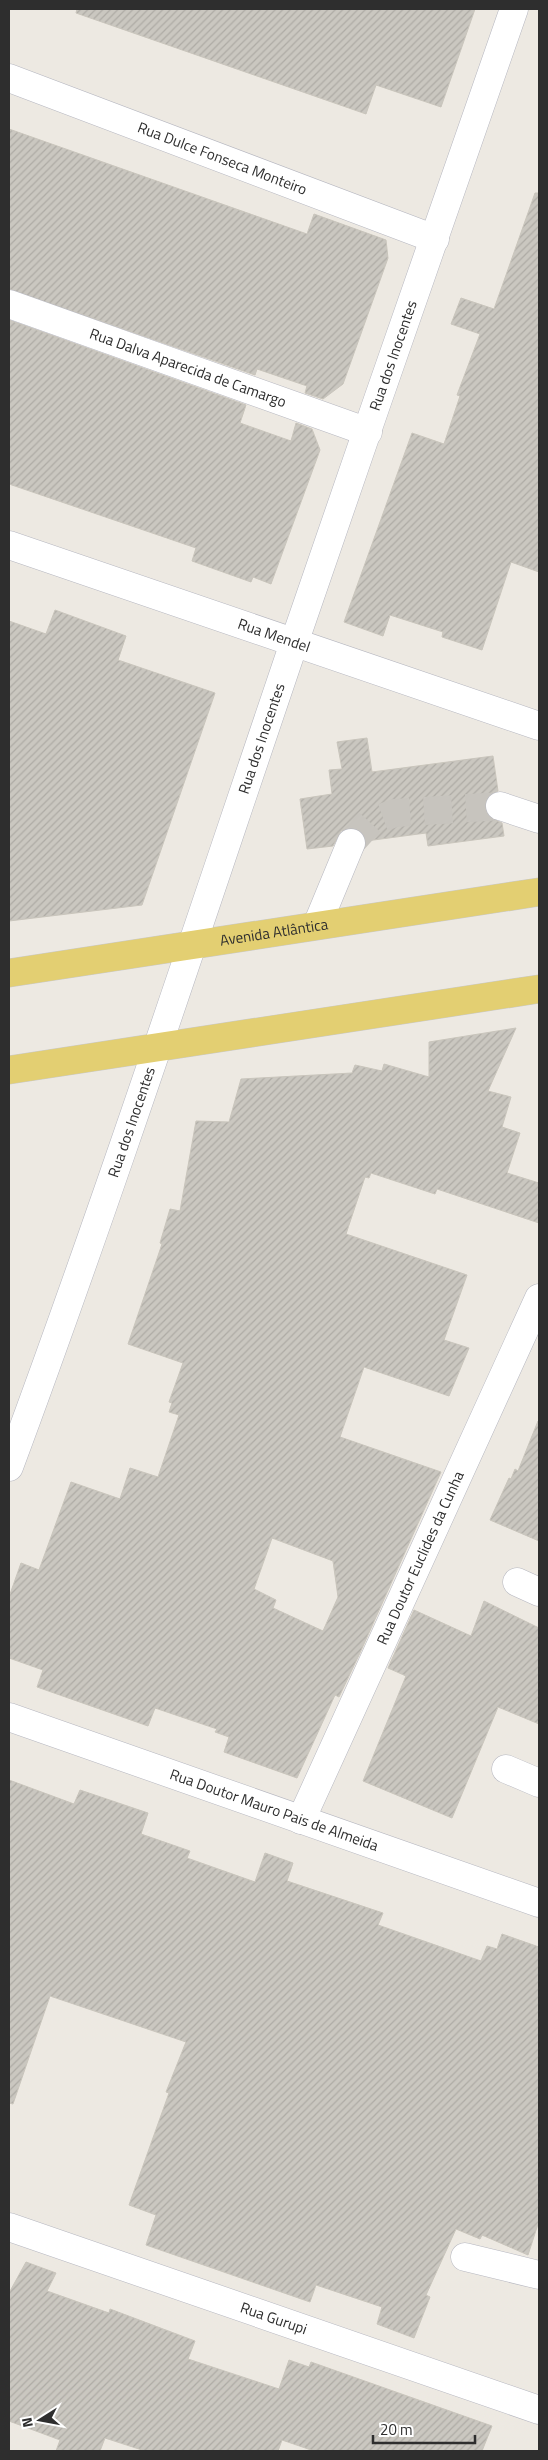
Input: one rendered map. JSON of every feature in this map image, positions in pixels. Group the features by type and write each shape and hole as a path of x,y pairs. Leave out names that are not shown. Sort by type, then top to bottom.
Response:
{"main road":[{"name":"Avenida Atlântica","path":"9,973 194,943 539,892"},
{"path":"9,1070 539,989"}],"street":[{"name":"Rua dos Inocentes","path":"9,1467 68,1307 194,943 294,643 514,9"},
{"name":"Rua Dulce Fonseca Monteiro","path":"9,78 435,239"},
{"name":"Rua Dalva Aparecida de Camargo","path":"9,304 368,432"},
{"name":"Rua Mendel","path":"9,546 539,726"},
{"path":"500,806 539,819"},
{"path":"317,925 351,843"},
{"name":"Rua Doutor Euclides da Cunha","path":"301,1820 539,1298"},
{"name":"Rua Doutor Mauro Pais de Almeida","path":"9,1717 539,1904"},
{"path":"506,1769 539,1783"},
{"name":"Rua Gurupi","path":"9,2227 539,2410"},
{"path":"465,2256 539,2275"}],"building":[{"path":"77,9 475,9 441,107 376,85 366,114 76,13"},
{"path":"9,129 307,234 314,214 386,240 388,258 343,384 323,399 305,393 307,386 257,369 255,375 9,289"},
{"path":"535,193 539,193 539,572 511,562 482,650 442,637 443,632 390,615 383,636 344,622 412,433 444,444 460,396 457,395 480,334 451,324 461,298 494,309"},
{"path":"9,320 246,405 240,423 291,441 296,423 312,429 320,450 271,584 253,577 251,582 192,561 196,548 9,484"},
{"path":"55,610 126,636 118,660 215,693 142,905 9,921 9,621 46,634"},
{"path":"367,738 372,772 493,756 498,791 489,795 485,801 485,809 489,817 502,823 504,836 428,846 426,833 366,841 363,833 357,828 349,828 341,831 333,846 307,849 300,799 332,794 329,770 342,769 337,742"},
{"path":"516,1028 488,1091 511,1097 502,1127 520,1133 507,1173 539,1183 539,1223 437,1189 435,1194 371,1173 369,1178 365,1177 346,1234 467,1275 444,1340 469,1348 449,1396 364,1367 340,1437 441,1472 359,1655 339,1697 335,1695 297,1778 224,1752 229,1737 215,1732 217,1729 155,1708 148,1726 37,1687 43,1670 9,1658 9,1597 21,1563 39,1570 71,1482 120,1499 130,1468 158,1477 179,1415 169,1412 172,1403 169,1402 183,1363 128,1344 162,1244 160,1243 170,1209 180,1211 196,1121 229,1122 241,1079 352,1073 355,1065 382,1071 384,1064 429,1077 429,1042","holes":["272,1538 333,1561 338,1597 323,1631 273,1608 276,1600 254,1589"]},
{"path":"538,1421 539,1541 490,1520 509,1478 511,1479 515,1469 518,1471"},
{"path":"484,1601 539,1628 539,1724 498,1707 452,1818 363,1781 406,1676 388,1668 414,1610 471,1636"},
{"path":"9,1780 74,1804 80,1790 148,1813 141,1834 190,1851 187,1858 255,1882 265,1853 293,1863 287,1881 383,1913 378,1925 481,1961 487,1946 497,1949 502,1934 539,1947 539,2221 528,2255 482,2235 480,2239 456,2229 426,2295 430,2297 414,2338 377,2324 382,2307 316,2285 310,2302 146,2245 156,2215 129,2205 169,2093 166,2092 186,2042 50,1996 13,2104 9,2103"},
{"path":"26,2262 56,2273 47,2291 109,2313 110,2309 195,2341 188,2359 279,2389 289,2360 309,2367 311,2362 492,2426 482,2451 314,2451 282,2440 278,2451 145,2451 105,2438 100,2451 56,2451 60,2440 9,2421 9,2293"}],"tunnel":[{"path":"351,843 370,822 395,813 500,806"}]}
